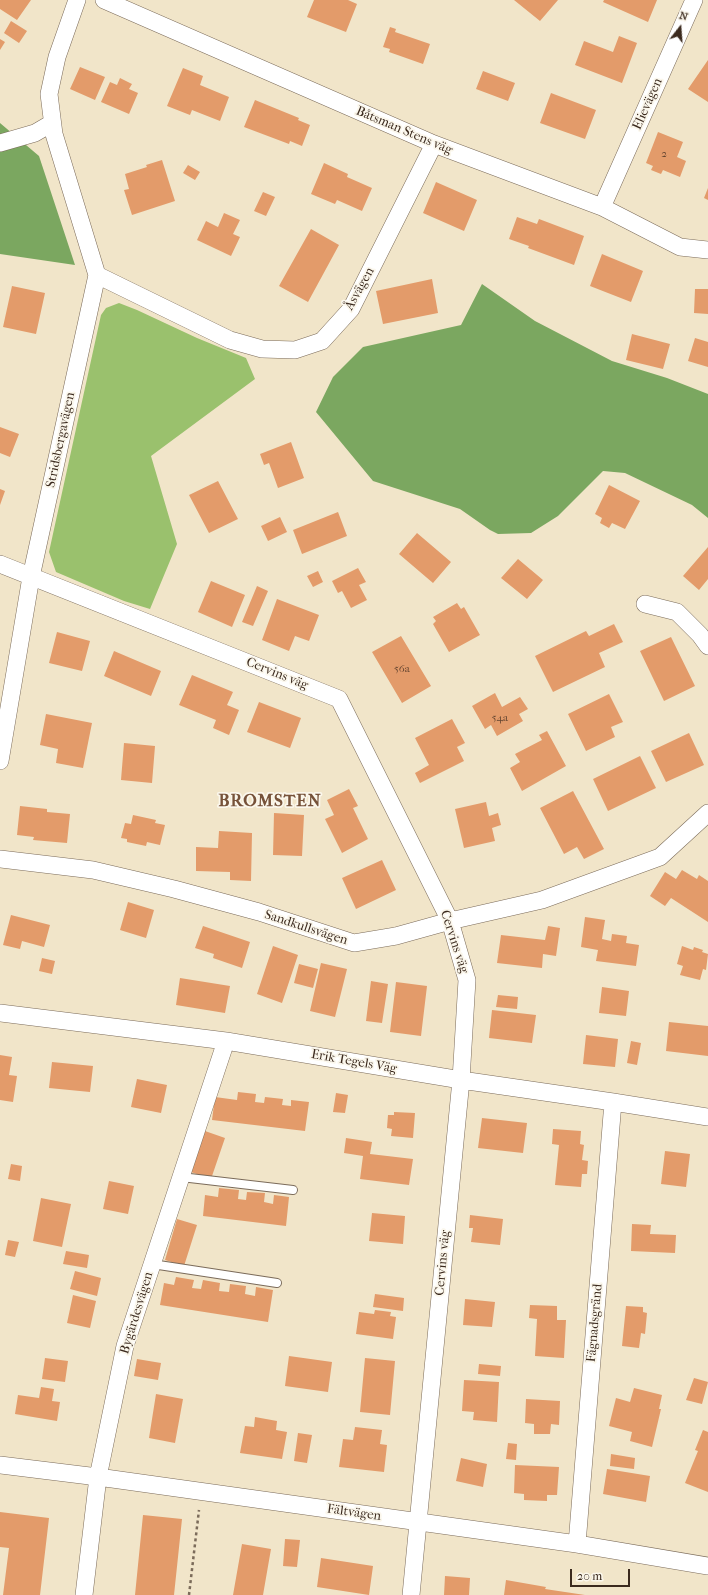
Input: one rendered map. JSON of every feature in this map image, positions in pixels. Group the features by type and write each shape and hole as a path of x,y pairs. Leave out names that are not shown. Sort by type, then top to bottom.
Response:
{"street":[{"name":"Stridsbergavägen","path":"0,761 32,577 97,275 54,134 49,94 57,56 77,0"},
{"name":"Båtsman Stens väg","path":"104,0 434,144 602,208 680,247 708,250"},
{"name":"Elievägen","path":"602,208 694,0"},
{"path":"0,143 34,133 52,123"},
{"name":"Åsvägen","path":"97,275 230,340 262,349 295,350 322,341 351,309 434,144"},
{"name":"Cervins väg","path":"0,564 339,699 450,921 467,980 461,1080 411,1595"},
{"path":"645,604 677,612 700,634 708,646"},
{"name":"Sandkullsvägen","path":"0,859 93,870 174,889 259,912 354,943 396,936 450,921 542,900 660,857 708,814"},
{"name":"Erik Tegels Väg","path":"0,1013 226,1040 461,1080 708,1117"},
{"name":"Bygärdesvägen","path":"84,1595 98,1477 125,1346 226,1040"},
{"name":"Fägnadsgränd","path":"576,1544 613,1102"},
{"name":"Fältvägen","path":"0,1465 98,1477 576,1544 708,1566"}],"lane":[{"path":"181,1177 293,1190"},
{"path":"152,1264 278,1283"}],"path":[{"path":"189,1595 201,1492"}],"green space":[{"path":"0,123 39,156 75,265 0,254"},
{"path":"482,284 535,321 612,361 667,378 708,394 708,518 692,505 625,473 603,471 558,516 531,533 498,534 460,509 373,481 316,412 333,377 363,347 461,325"},
{"path":"119,303 246,358 255,379 151,456 177,544 150,609 124,601 56,572 49,552 101,315 106,308"}],"building":[{"path":"0,0 31,0 17,20 0,9"},
{"path":"314,0 348,0 357,4 346,32 307,17"},
{"path":"514,0 558,0 540,21"},
{"path":"604,0 657,0 648,22 603,2"},
{"path":"11,21 27,31 19,43 4,33"},
{"path":"390,27 396,29 395,32 430,44 423,64 389,52 390,49 383,47"},
{"path":"619,36 637,43 622,83 575,65 584,41 613,52"},
{"path":"0,39 5,42 0,50"},
{"path":"708,60 708,102 688,89"},
{"path":"80,67 105,77 95,100 70,89"},
{"path":"183,68 203,76 200,85 229,97 220,121 192,110 190,115 167,106"},
{"path":"483,71 515,83 508,101 476,89"},
{"path":"120,78 132,84 129,89 138,93 129,114 101,102 110,82 117,85"},
{"path":"551,93 596,110 585,139 540,123"},
{"path":"255,100 299,118 298,120 310,125 302,146 290,141 289,144 244,127"},
{"path":"658,132 683,142 677,157 686,161 680,177 663,170 661,174 651,170 653,166 646,163"},
{"path":"162,160 175,201 132,215 124,190 129,189 125,174 147,167 146,165"},
{"path":"324,163 348,174 347,177 372,188 362,211 337,200 335,204 311,194"},
{"path":"188,165 200,172 195,180 183,173"},
{"path":"436,182 477,200 464,231 423,213"},
{"path":"708,188 708,200 704,198"},
{"path":"263,192 275,197 266,216 254,211"},
{"path":"224,213 240,220 233,234 240,237 231,256 197,240 206,221 218,227"},
{"path":"517,217 537,224 539,219 584,236 574,265 528,248 529,246 509,239"},
{"path":"311,229 339,245 308,302 279,286"},
{"path":"602,254 643,271 631,302 590,286"},
{"path":"432,279 438,313 383,324 376,291"},
{"path":"12,286 45,293 36,334 3,327"},
{"path":"695,289 708,289 708,314 694,313"},
{"path":"632,334 670,344 663,369 626,360"},
{"path":"695,338 708,342 708,367 688,361"},
{"path":"0,427 19,434 10,457 0,453"},
{"path":"291,442 304,478 278,488 269,463 264,465 260,454"},
{"path":"218,481 238,519 209,533 189,495"},
{"path":"609,485 640,501 625,529 612,523 609,528 600,523 602,518 595,514"},
{"path":"0,489 5,491 0,505"},
{"path":"338,512 347,536 302,554 293,530"},
{"path":"280,517 287,532 268,541 261,526"},
{"path":"417,533 451,562 433,583 399,554"},
{"path":"708,547 708,579 699,590 683,576"},
{"path":"518,559 543,580 527,599 501,578"},
{"path":"358,568 366,582 359,585 367,600 351,608 342,591 338,593 332,581"},
{"path":"318,571 323,582 313,587 307,576"},
{"path":"211,581 245,595 232,627 198,612"},
{"path":"257,586 268,591 253,626 242,622"},
{"path":"277,599 319,615 309,641 295,636 289,651 262,640"},
{"path":"457,603 461,609 464,607 480,635 449,652 433,624 436,621 433,617"},
{"path":"614,624 623,642 599,653 605,667 553,692 535,656 586,631 589,636"},
{"path":"57,632 90,641 82,671 49,663"},
{"path":"401,636 431,686 402,703 372,652"},
{"path":"671,637 695,686 664,701 640,651"},
{"path":"114,651 161,671 151,696 104,676"},
{"path":"192,675 233,692 227,705 239,710 229,735 213,728 216,720 179,705"},
{"path":"495,693 502,707 520,697 528,709 519,714 523,721 497,736 491,725 485,729 472,706"},
{"path":"609,694 623,722 611,727 615,737 586,751 568,714"},
{"path":"259,702 301,718 290,748 247,732"},
{"path":"46,714 92,723 83,768 56,763 58,749 40,745"},
{"path":"452,719 465,743 457,747 464,761 420,783 415,773 429,765 415,738"},
{"path":"547,731 566,766 522,791 510,768 520,762 515,754 542,740 539,735"},
{"path":"689,733 704,765 666,782 651,751"},
{"path":"124,743 155,746 152,783 121,780"},
{"path":"640,756 656,788 608,811 593,779"},
{"path":"349,789 358,806 353,808 368,839 342,853 325,819 334,815 327,800"},
{"path":"573,791 604,849 584,859 577,847 564,854 540,808"},
{"path":"486,802 489,816 498,813 501,825 492,828 495,841 464,848 455,809"},
{"path":"20,806 47,809 47,812 70,814 67,843 33,840 34,837 17,835"},
{"path":"274,813 304,815 302,856 273,855"},
{"path":"133,815 156,820 155,823 165,825 160,845 147,842 146,846 127,842 127,839 121,838 125,823 131,824"},
{"path":"219,831 252,833 251,881 230,880 230,872 196,871 196,847 218,848"},
{"path":"382,860 396,890 356,909 342,878"},
{"path":"682,870 697,879 699,875 708,881 708,922 671,898 665,906 650,896 665,872 676,879"},
{"path":"128,902 154,910 146,938 120,930"},
{"path":"11,915 50,925 44,947 22,941 20,949 3,945"},
{"path":"585,917 605,920 602,939 611,941 612,934 627,936 626,943 639,945 636,966 596,961 598,950 581,947"},
{"path":"203,926 250,942 242,968 213,958 214,954 195,948"},
{"path":"548,926 560,928 556,956 543,954 542,968 497,963 501,935 545,940"},
{"path":"273,946 298,955 282,1003 257,994"},
{"path":"682,946 693,950 694,947 703,950 702,952 708,954 706,970 703,969 700,980 680,975 683,966 677,964"},
{"path":"42,958 55,961 52,974 39,971"},
{"path":"321,963 347,969 335,1017 310,1011"},
{"path":"299,964 318,969 313,988 294,983"},
{"path":"180,978 230,986 225,1013 176,1005"},
{"path":"371,981 388,984 382,1023 366,1021"},
{"path":"396,982 427,986 421,1036 390,1032"},
{"path":"602,987 629,991 626,1016 599,1013"},
{"path":"498,995 518,997 517,1009 496,1007"},
{"path":"492,1010 536,1015 532,1043 489,1038"},
{"path":"669,1022 708,1026 708,1056 666,1051"},
{"path":"586,1035 618,1039 615,1067 583,1064"},
{"path":"631,1041 641,1043 637,1065 627,1063"},
{"path":"0,1055 12,1057 9,1075 17,1076 13,1102 0,1100"},
{"path":"52,1062 93,1066 90,1092 49,1088"},
{"path":"137,1079 167,1085 161,1113 131,1107"},
{"path":"238,1092 256,1094 255,1102 264,1103 265,1097 283,1099 282,1105 291,1106 291,1100 309,1102 305,1131 212,1120 215,1097 237,1100"},
{"path":"336,1093 348,1095 345,1113 333,1112"},
{"path":"394,1112 415,1113 413,1138 391,1136 392,1129 387,1128 388,1115 394,1115"},
{"path":"482,1118 527,1123 523,1153 478,1148"},
{"path":"553,1129 581,1131 580,1144 584,1145 582,1160 588,1161 587,1174 582,1174 581,1187 555,1185 559,1145 552,1144"},
{"path":"205,1131 225,1138 211,1179 191,1172"},
{"path":"346,1138 372,1142 370,1154 413,1159 409,1185 360,1179 363,1156 344,1153"},
{"path":"665,1151 690,1154 686,1187 661,1184"},
{"path":"11,1164 22,1166 20,1181 8,1179"},
{"path":"109,1181 134,1186 128,1214 103,1209"},
{"path":"219,1188 239,1190 238,1199 246,1200 247,1192 265,1193 264,1202 273,1204 274,1195 289,1197 286,1226 203,1216 205,1195 218,1197"},
{"path":"41,1198 71,1204 62,1247 33,1241"},
{"path":"372,1213 405,1216 403,1244 369,1241"},
{"path":"470,1215 503,1219 500,1245 471,1242 473,1228 469,1228"},
{"path":"177,1219 197,1225 184,1266 165,1260"},
{"path":"632,1224 651,1225 650,1234 676,1235 675,1253 631,1251"},
{"path":"8,1240 19,1242 15,1257 5,1255"},
{"path":"66,1251 89,1255 87,1268 63,1264"},
{"path":"75,1271 101,1278 97,1296 70,1289"},
{"path":"176,1277 194,1280 192,1288 201,1289 203,1280 220,1283 219,1291 229,1292 230,1284 246,1286 245,1294 255,1296 256,1287 273,1290 268,1322 160,1305 164,1283 174,1285"},
{"path":"375,1294 404,1298 403,1311 373,1307"},
{"path":"73,1295 96,1301 90,1328 67,1323"},
{"path":"465,1299 495,1302 492,1327 463,1325"},
{"path":"530,1305 557,1306 557,1320 566,1320 564,1358 535,1356 537,1319 529,1318"},
{"path":"626,1306 643,1307 643,1312 647,1313 645,1334 641,1333 639,1348 622,1346"},
{"path":"375,1310 391,1312 390,1316 396,1317 393,1339 356,1334 359,1312 374,1314"},
{"path":"289,1356 332,1362 328,1392 285,1386"},
{"path":"45,1358 68,1361 65,1382 42,1379"},
{"path":"365,1358 395,1361 390,1415 360,1412"},
{"path":"137,1359 161,1363 158,1380 134,1376"},
{"path":"479,1364 501,1366 500,1376 478,1374"},
{"path":"694,1378 708,1382 702,1404 686,1400"},
{"path":"464,1380 499,1382 497,1422 473,1420 474,1412 462,1411"},
{"path":"41,1387 54,1389 52,1401 60,1402 57,1421 15,1414 18,1395 39,1398"},
{"path":"634,1388 662,1395 659,1409 661,1409 652,1447 630,1441 632,1432 609,1426 616,1398 630,1402"},
{"path":"156,1394 183,1399 175,1443 149,1438"},
{"path":"526,1399 560,1401 559,1425 551,1424 550,1434 534,1434 534,1424 525,1423"},
{"path":"255,1417 277,1421 276,1430 287,1432 282,1459 240,1453 245,1426 254,1427"},
{"path":"355,1427 382,1430 380,1444 387,1445 384,1472 339,1467 343,1439 353,1440"},
{"path":"703,1430 708,1432 708,1492 685,1483 698,1451 695,1450"},
{"path":"298,1433 312,1435 307,1463 294,1461"},
{"path":"508,1443 517,1444 516,1460 506,1459"},
{"path":"611,1454 635,1458 634,1469 610,1466"},
{"path":"461,1458 487,1464 483,1487 456,1481"},
{"path":"515,1465 559,1467 557,1495 547,1495 547,1501 524,1500 524,1494 514,1493"},
{"path":"607,1469 650,1476 646,1502 603,1494"},
{"path":"0,1512 49,1518 40,1595 3,1595 9,1548 0,1547"},
{"path":"143,1515 182,1519 174,1595 135,1595"},
{"path":"285,1539 300,1540 297,1567 283,1566"},
{"path":"242,1544 271,1549 263,1595 233,1595"},
{"path":"321,1558 373,1566 369,1595 317,1587"},
{"path":"445,1576 470,1578 469,1595 444,1595"},
{"path":"506,1580 546,1587 545,1589 585,1595 504,1595"}],"district":[{"name":"BROMSTEN","path":"270,802"}]}
